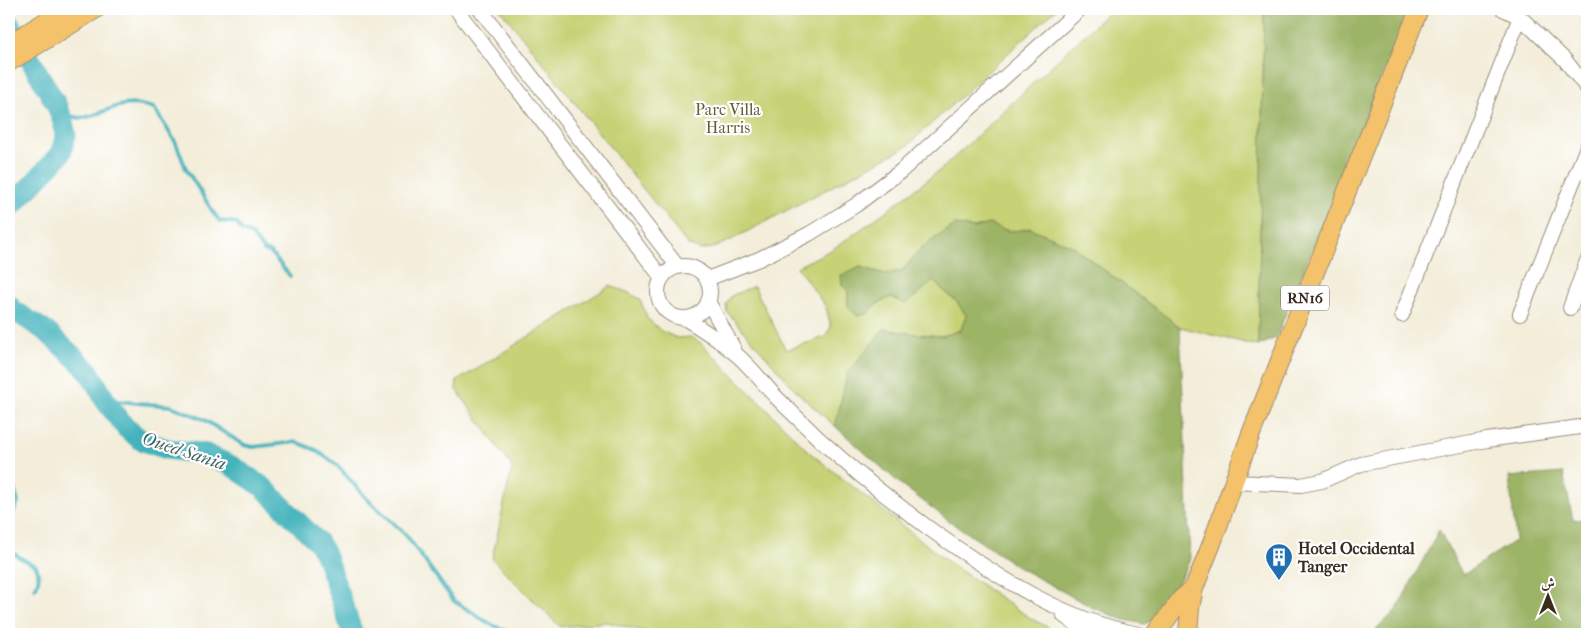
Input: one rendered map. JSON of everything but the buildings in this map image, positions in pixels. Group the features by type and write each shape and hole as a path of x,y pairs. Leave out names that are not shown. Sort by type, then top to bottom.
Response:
{"main road":[{"path":"9,62 66,9"},
{"path":"9,44 96,9"},
{"name":"RN16","path":"1188,634 1194,588 1249,439 1419,9"},
{"name":"RN16","path":"1156,634 1180,599 1194,588"},
{"path":"1156,634 1171,634"}],"street":[{"path":"456,9 662,278"},
{"path":"480,9 678,267"},
{"path":"707,279 759,259 809,234 856,204 901,171 1080,9"},
{"path":"1502,9 1520,17 1565,60 1587,88"},
{"path":"1402,315 1520,17"},
{"path":"1520,314 1587,147"},
{"path":"1570,308 1587,261"},
{"path":"684,318 696,314 705,307 708,301 709,288 707,279 695,268 684,266 672,269 662,278 658,289 660,302 667,312 684,318 738,356 820,440 902,509 999,576 1051,604 1095,623 1139,634"},
{"path":"708,301 738,356"},
{"path":"1234,482 1301,485 1322,481 1361,464 1487,440 1587,426"},
{"path":"1051,604 1090,634"}],"green space":[{"name":"Parc Villa Harris","path":"500,9 1056,9 906,147 731,240 713,248 700,250 688,245"},
{"path":"1112,9 1264,9 1258,346 1180,327 1072,246 1030,228 1014,231 989,224 975,228 955,225 921,248 902,271 885,274 860,267 851,272 848,306 867,314 875,305 891,297 906,304 933,281 957,302 966,315 961,330 942,336 915,334 848,372 835,426 800,395 727,312 726,305 731,296 754,286 786,350 825,337 831,327 826,307 797,267 833,249 944,167"},
{"path":"1264,9 1410,9 1276,338 1258,346"},
{"path":"989,224 1009,231 1030,228 1072,246 1180,327 1190,560 1164,611 1157,619 1144,624 1125,620 1093,608 1020,568 948,520 898,482 835,426 848,372 884,329 942,336 961,330 966,315 957,302 933,281 906,304 891,297 875,305 867,314 857,316 848,306 848,291 842,285 841,275 860,267 885,274 902,271 921,248 955,225 975,228"},
{"path":"610,286 640,299 647,318 661,331 677,338 691,337 702,344 809,452 947,561 1030,618 1061,634 655,634 607,622 560,627 492,559 512,467 456,389 457,381"},
{"path":"1563,473 1573,520 1587,519 1587,634 1372,634 1397,609 1439,530 1463,575 1516,540 1509,477"}],"waterway":[{"name":"Oued Sania","path":"9,23 56,104 66,135 60,155 9,209"},
{"path":"56,104 67,114 81,118 123,105 131,104 154,108 176,143 186,169 215,215 220,221 236,223 242,231 252,235 264,251 270,252 290,276"},
{"name":"Oued Sania","path":"9,305 13,310 47,332 88,370 107,403 125,427 141,440 167,449 206,454 232,466 263,487 318,542 325,554 353,634"},
{"path":"106,400 171,406 203,419 244,445 253,447 296,442 316,450 337,465 367,499 406,535 454,601 492,625 515,634"},
{"path":"9,464 11,480 18,502 10,521 9,539"},
{"path":"9,540 13,553 36,566 38,582 35,588"},
{"path":"583,634 589,634"},
{"path":"603,634 611,634"}],"place":[{"name":"Hotel Occidental Tanger","path":"1279,581"}]}
